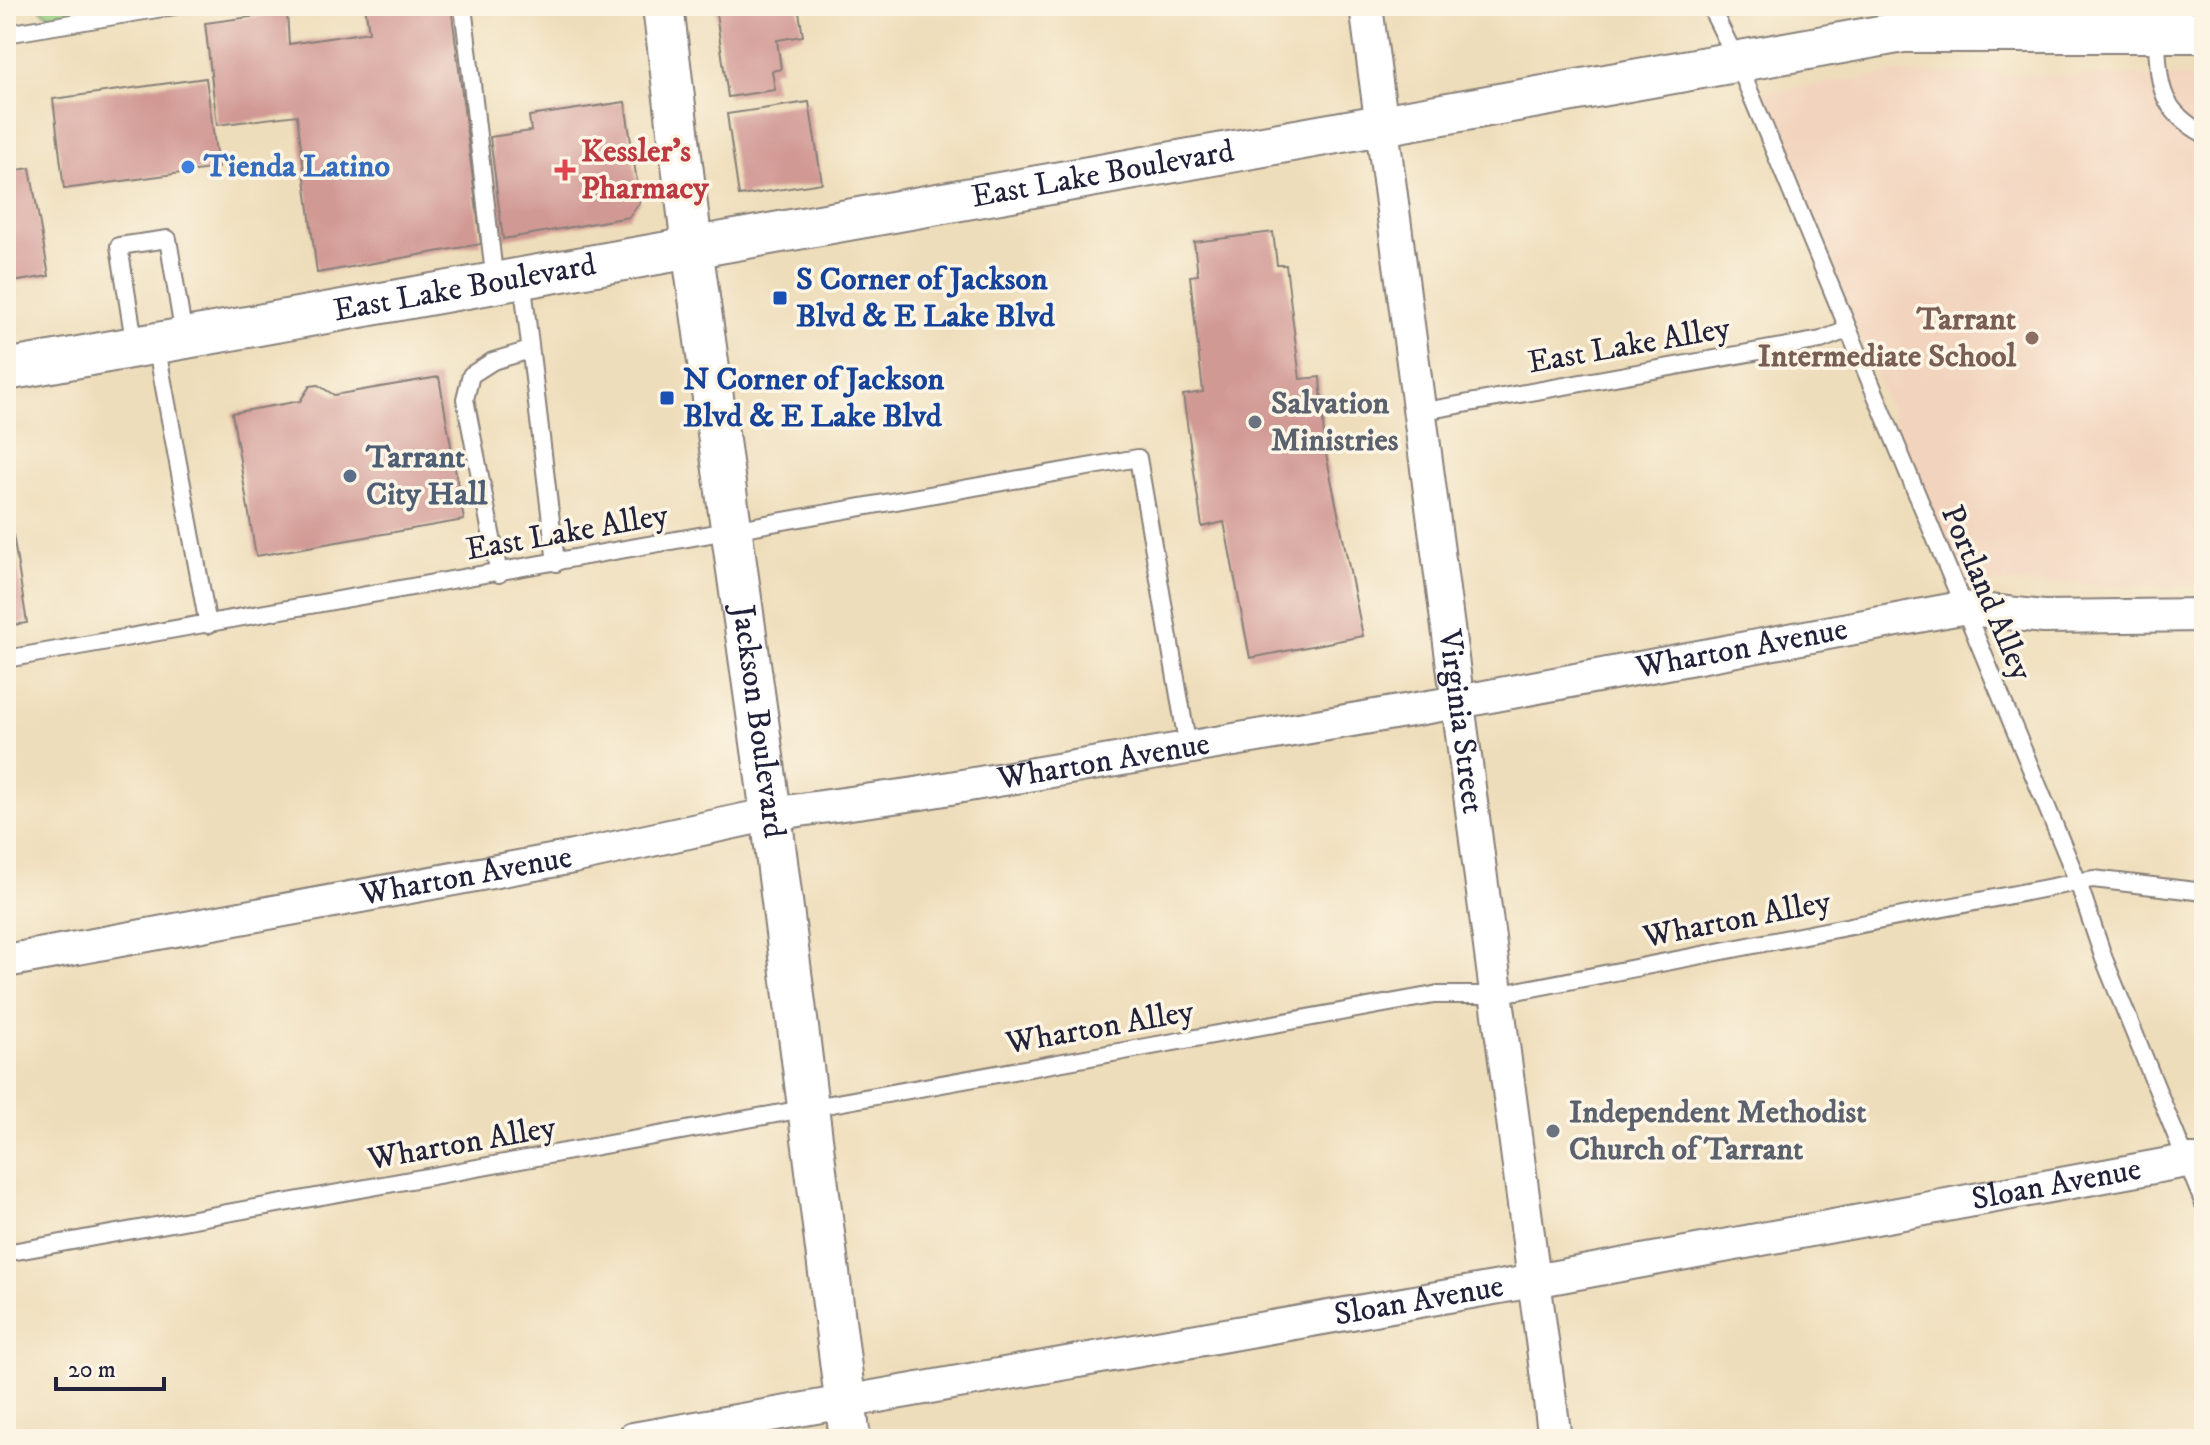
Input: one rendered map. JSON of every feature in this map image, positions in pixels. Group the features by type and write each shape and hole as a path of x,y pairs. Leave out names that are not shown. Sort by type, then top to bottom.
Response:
{"street":[{"name":"Jackson Boulevard","path":"663,6 692,247 771,814 850,1439"},
{"name":"Virginia Street","path":"1366,6 1555,1439"},
{"name":"East Lake Boulevard","path":"6,370 1903,32 2204,32"},
{"name":"Wharton Avenue","path":"6,961 573,857 771,814 915,794 1458,702 1961,608 2044,617 2204,615"},
{"name":"Sloan Avenue","path":"633,1439 2195,1161"}],"lane":[{"path":"6,34 175,6"},
{"path":"463,6 508,280 530,350 556,563"},
{"name":"Portland Alley","path":"1710,6 1737,61 1961,608 2078,882 2104,959 2195,1161 2204,1204"},
{"path":"2156,32 2161,93 2179,120 2204,134"},
{"path":"158,343 168,239 119,246 158,343 208,625"},
{"name":"East Lake Alley","path":"1419,412 1821,340 1847,330"},
{"path":"499,574 465,399 471,375 493,361 530,350"},
{"name":"East Lake Alley","path":"6,659 499,574 1138,458 1188,748"},
{"name":"Wharton Alley","path":"6,1253 809,1111 1434,995 1496,995 2093,879 2204,892"}],"shaded area":[{"name":"Tarrant Intermediate School","path":"1893,73 2204,77 2204,585 1960,583 1761,93"}],"green space":[{"path":"38,6 77,6 80,19 57,18"}],"building":[{"path":"365,6 451,6 481,244 317,273 297,115 217,125 205,23 287,12 289,44 369,32"},
{"path":"715,6 798,6 803,36 777,40 781,69 772,71 775,90 728,97"},
{"path":"206,78 218,168 64,189 53,99"},
{"name":"Kessler's Pharmacy","path":"625,102 640,202 629,217 503,239 490,137 531,131 529,116"},
{"path":"809,102 822,183 739,196 727,114"},
{"path":"30,168 49,276 6,283 6,189 15,187 12,171"},
{"name":"Salvation Ministries","path":"1273,232 1277,265 1286,265 1300,379 1320,377 1325,449 1363,636 1250,658 1224,522 1202,527 1183,395 1203,392 1190,276 1198,275 1194,242"},
{"name":"Tarrant City Hall","path":"439,377 464,520 256,556 232,413 300,401 310,386 318,385 334,395"},
{"path":"6,490 27,623 6,626"}],"place":[{"name":"Tienda Latino","path":"188,167"},
{"name":"Kessler's Pharmacy","path":"565,170"},
{"name":"S Corner of Jackson Blvd & E Lake Blvd","path":"780,298"},
{"name":"Tarrant Intermediate School","path":"2032,338"},
{"name":"N Corner of Jackson Blvd & E Lake Blvd","path":"667,398"},
{"name":"Salvation Ministries","path":"1255,422"},
{"name":"Tarrant City Hall","path":"350,476"},
{"name":"Independent Methodist Church of Tarrant","path":"1553,1131"}]}
